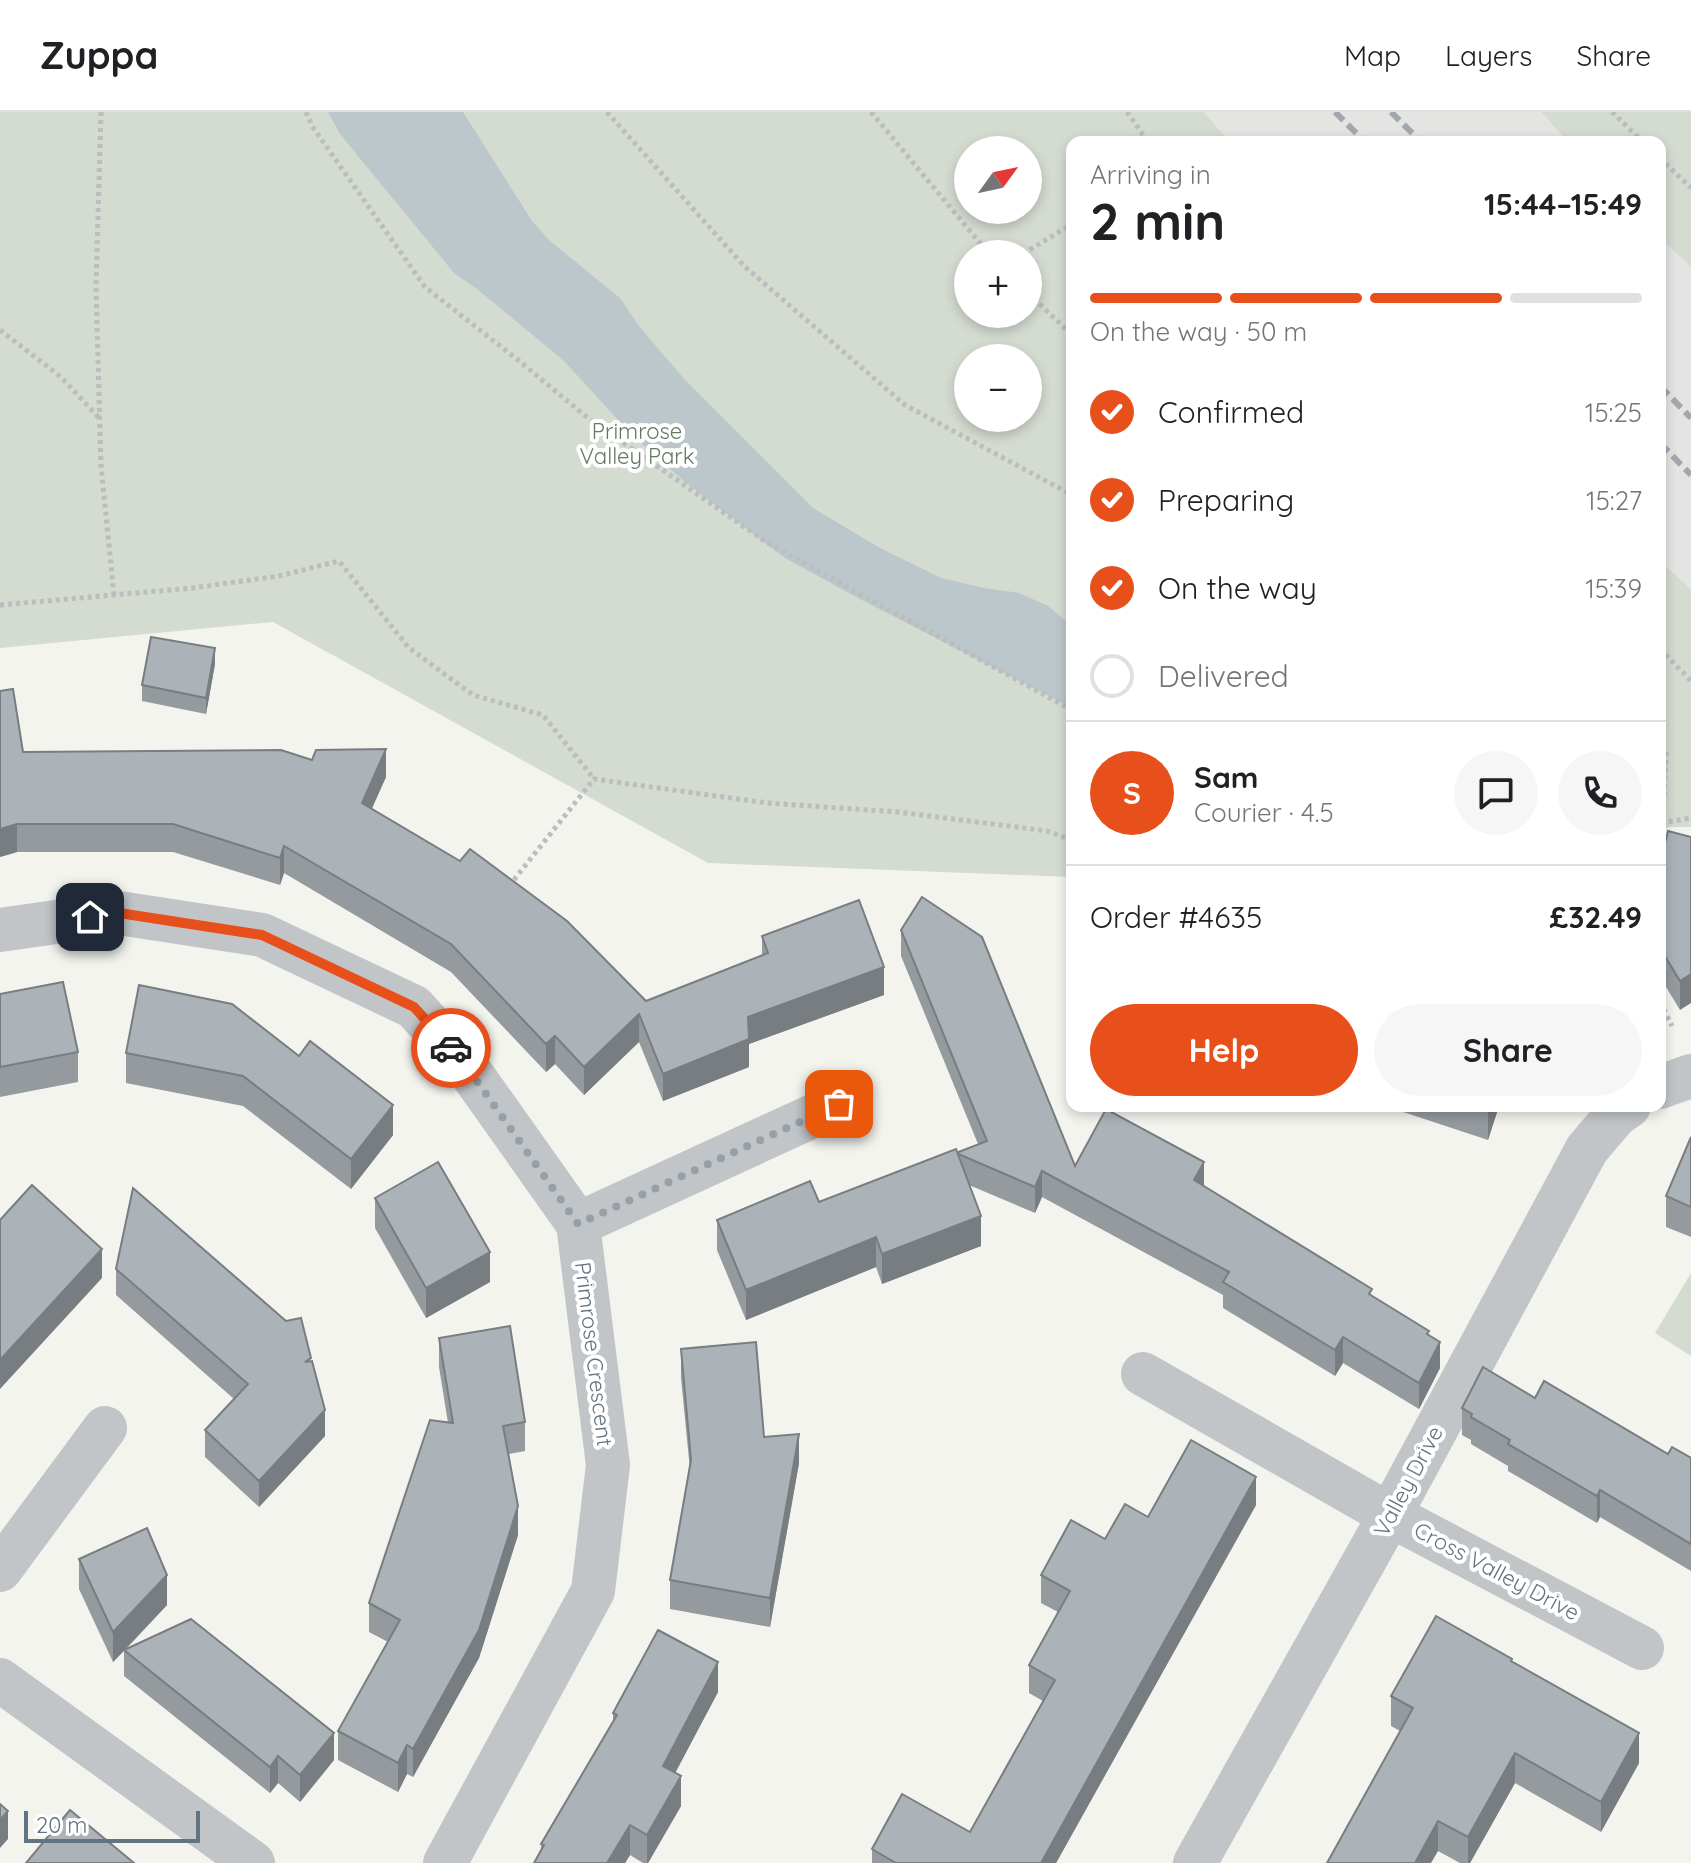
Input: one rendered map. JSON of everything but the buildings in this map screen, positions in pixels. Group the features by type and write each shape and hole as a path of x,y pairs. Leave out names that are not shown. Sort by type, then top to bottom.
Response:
{"street":[{"name":"Primrose Crescent","path":"0,930 119,913 262,935 414,1007 464,1063 578,1224 608,1465 593,1591 445,1863"},
{"path":"1666,1085 1691,1076"},
{"path":"578,1224 839,1104"},
{"name":"Valley Drive","path":"1195,1863 1390,1515 1587,1149 1620,1112"},
{"name":"Cross Valley Drive","path":"1143,1374 1390,1515 1642,1648"},
{"path":"0,1570 105,1428"},
{"path":"0,1680 253,1863"}],"path":[{"path":"101,112 96,287 101,466 114,595"},
{"path":"306,112 312,126 425,287 588,418 766,542 1066,707"},
{"path":"607,112 744,266 905,405 1066,492"},
{"path":"871,112 977,240"},
{"path":"1127,112 1144,136"},
{"path":"1612,112 1637,136"},
{"path":"1666,164 1691,188"},
{"path":"1042,242 1066,228"},
{"path":"1042,306 1066,329"},
{"path":"0,330 61,377 100,419"},
{"path":"0,605 192,588 279,576 339,561 409,648 473,695 543,715 594,779 767,803 898,812 1047,831 1066,838"},
{"path":"1666,655 1691,681"},
{"path":"507,888 594,779"},
{"path":"1666,822 1691,818"}],"shaded area":[{"path":"328,112 463,112 532,221 550,241 620,298 639,326 685,380 813,508 880,548 941,578 1019,593 1048,606 1066,621 1066,705 785,558 686,483 633,436 563,360 454,273 340,134"},
{"path":"1204,112 1541,112 1563,136 1225,136"},
{"path":"1666,244 1691,267 1691,589 1666,566"}],"green space":[{"name":"Primrose Valley Park","path":"0,112 1204,112 1225,136 1066,136 1066,877 708,863 273,622 0,648"},
{"path":"1541,112 1691,112 1691,267 1666,244 1666,136 1563,136"},
{"path":"1666,566 1691,589 1691,827 1667,827"},
{"path":"1691,1273 1691,1356 1655,1333"}],"railway":[{"path":"1335,112 1359,136"},
{"path":"1391,112 1415,136"},
{"path":"1666,392 1691,418"},
{"path":"1666,449 1691,475"}],"way so far":[{"path":"451,1048 578,1224 839,1104"}],"route":[{"path":"90,917 119,913 262,935 414,1007 451,1048"}]}
